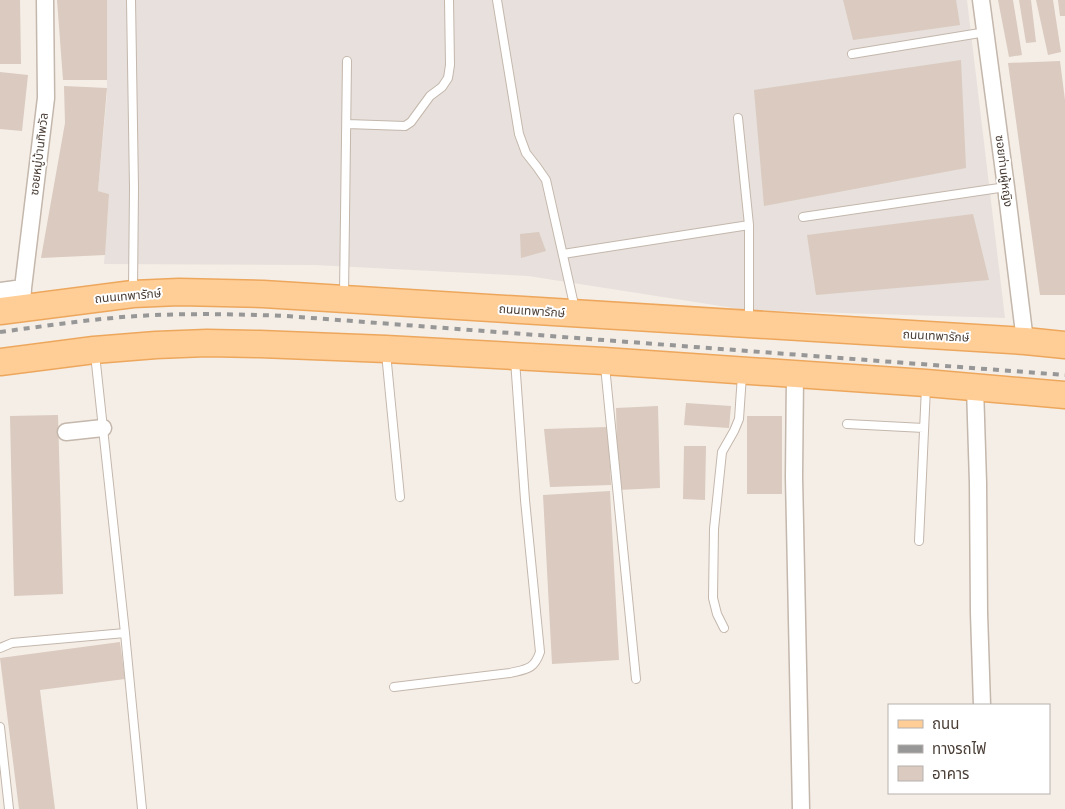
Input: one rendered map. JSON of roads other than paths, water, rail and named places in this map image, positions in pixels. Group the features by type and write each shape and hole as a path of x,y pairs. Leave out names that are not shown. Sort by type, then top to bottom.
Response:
{"main road":[{"name":"ถนนเทพารักษ์","path":"15,302 179,292 263,294 1065,345"},
{"path":"0,362 94,350 163,345 260,344 604,361 926,383 1065,395"}],"street":[{"name":"ซอยหมู่บ้านทิพวัล","path":"15,302 46,98 45,0"},
{"name":"ซอยท่านผู้หญิง","path":"981,0 1025,341"},
{"path":"0,291 15,302"},
{"path":"795,374 794,477 801,809"},
{"path":"975,387 978,483 978,613 982,704"},
{"path":"66,432 103,428"}],"lane":[{"path":"131,0 134,188 133,294"},
{"path":"347,124 404,126 411,122 430,96 442,87 448,78 450,65 449,0"},
{"path":"497,0 519,134 526,154 546,180 576,314"},
{"path":"852,54 986,32"},
{"path":"344,299 347,61"},
{"path":"738,118 749,225 750,324"},
{"path":"803,217 1006,187"},
{"path":"563,254 749,225"},
{"path":"386,349 400,497"},
{"path":"94,350 142,809"},
{"path":"394,687 510,673 528,668 537,662 540,652 525,500 515,356"},
{"path":"604,361 636,679"},
{"path":"724,628 717,614 713,598 714,529 722,452 740,419 742,370"},
{"path":"919,541 926,383"},
{"path":"847,424 924,428"},
{"path":"0,648 12,643 125,633"},
{"path":"0,727 9,809"}],"railway":[{"path":"0,332 137,316 174,314 286,316 1065,375"}]}
